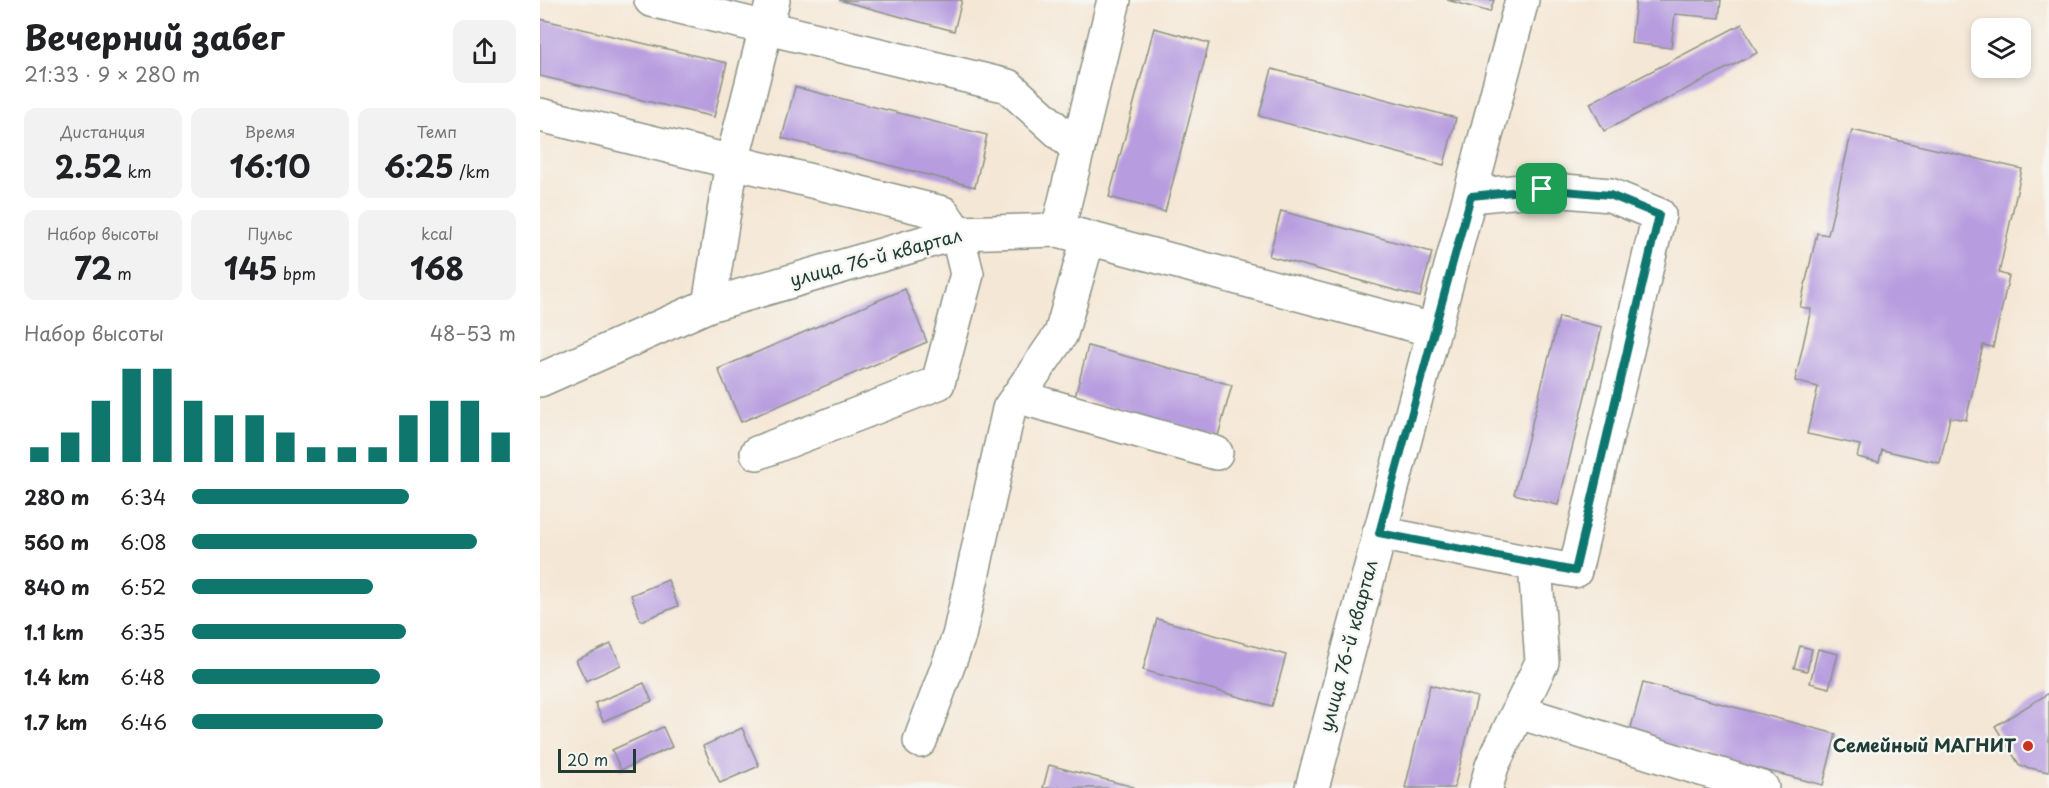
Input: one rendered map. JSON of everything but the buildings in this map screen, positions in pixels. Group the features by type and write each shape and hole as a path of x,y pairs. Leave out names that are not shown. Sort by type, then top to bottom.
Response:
{"street":[{"path":"651,0 770,14 1008,86 1078,149"},
{"path":"1058,230 1114,0"},
{"name":"улица 76-й квартал","path":"1312,788 1522,0"},
{"path":"709,305 732,162 770,14"},
{"path":"540,115 943,213 957,233 967,274 938,383 757,453"},
{"path":"1379,533 1575,571 1659,215 1610,195 1542,189 1471,196"},
{"name":"улица 76-й квартал","path":"540,380 709,305 957,233 1058,230 1433,330"},
{"path":"920,741 959,636 1008,410 1061,334 1088,239"},
{"path":"1019,397 1216,453"},
{"path":"1486,788 1492,766 1520,712 1542,662 1535,564"},
{"path":"1520,712 1692,778 1762,788"}],"place":[{"name":"Семейный МАГНИТ","path":"2028,746"}],"route":[{"path":"1542,189 1610,195 1659,215 1575,571 1379,533 1471,196 1542,189"}]}
